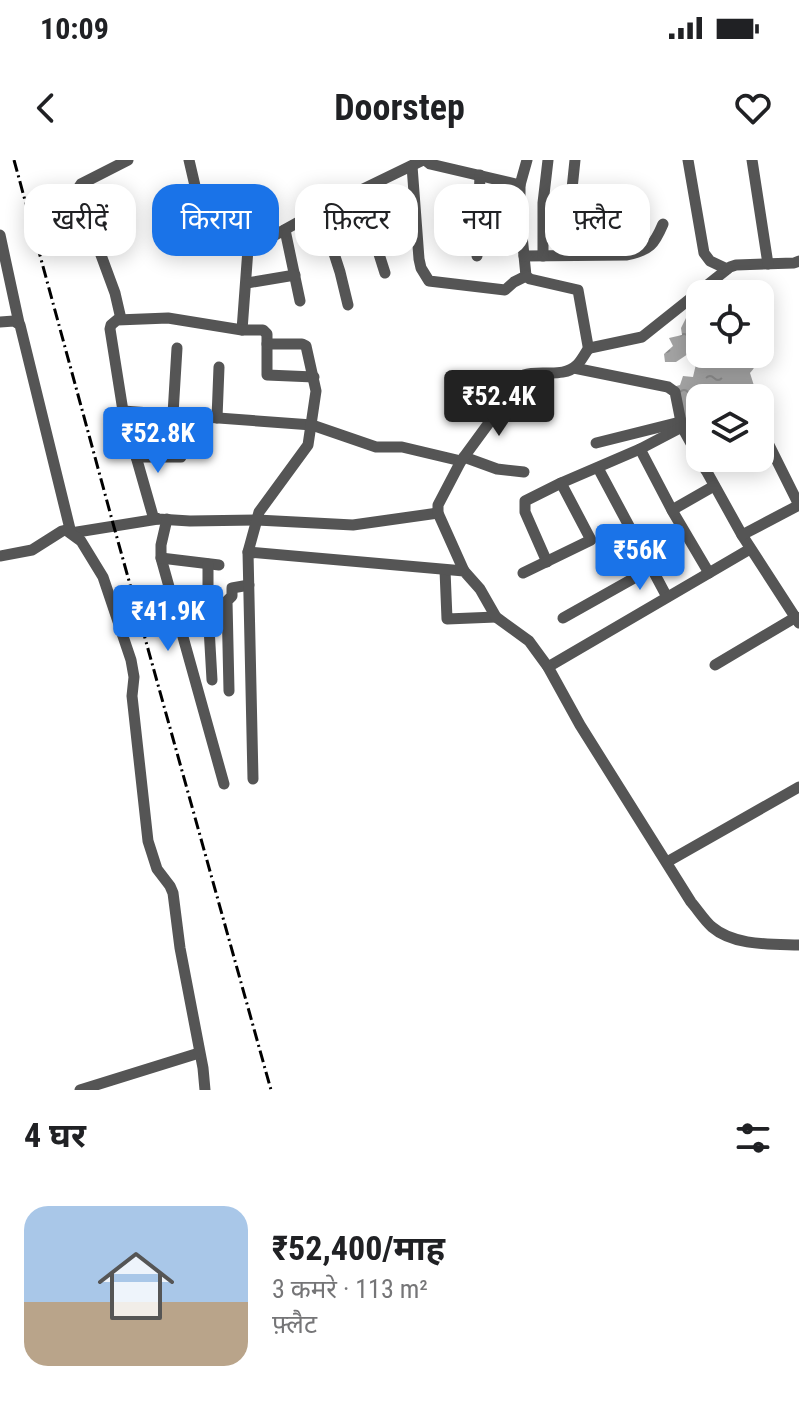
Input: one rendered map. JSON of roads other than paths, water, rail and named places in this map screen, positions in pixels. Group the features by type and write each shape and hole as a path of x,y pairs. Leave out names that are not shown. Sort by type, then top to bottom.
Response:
{"street":[{"path":"121,319 115,293 77,190 81,184 128,160"},
{"path":"189,160 195,184"},
{"path":"520,184 527,160"},
{"path":"543,256 543,203 548,160"},
{"path":"573,184 575,160"},
{"path":"688,160 704,253 710,261 727,269"},
{"path":"752,160 768,264"},
{"path":"374,184 420,162 516,184"},
{"path":"420,162 419,259 429,281 505,290 526,276"},
{"path":"480,175 480,184"},
{"path":"279,233 295,224"},
{"path":"529,256 627,255 641,252 657,239 663,224"},
{"path":"285,230 300,301"},
{"path":"0,235 71,533"},
{"path":"242,330 248,256"},
{"path":"335,256 348,305"},
{"path":"380,256 385,273"},
{"path":"524,256 526,276"},
{"path":"798,264 736,265 642,337 589,348 574,368 562,373 524,375 462,459 440,500 438,513 464,571 480,589 496,617 529,641 548,667 580,725 708,924 731,938 799,945"},
{"path":"247,283 295,275"},
{"path":"526,276 578,290 589,348"},
{"path":"162,519 153,516 150,511 123,411 111,325 121,319 168,318 265,331 265,372 268,376 314,377"},
{"path":"0,322 19,323"},
{"path":"253,779 248,552 259,512 307,449 316,391 304,345 267,344"},
{"path":"173,414 177,348"},
{"path":"217,418 219,367"},
{"path":"574,368 672,389 678,399 681,424 686,433"},
{"path":"452,380 510,393"},
{"path":"123,411 312,425 376,447 402,447 497,469 524,472"},
{"path":"596,443 681,424"},
{"path":"547,562 530,528 524,503 561,483 640,449 681,424"},
{"path":"640,449 709,573"},
{"path":"136,457 181,457"},
{"path":"742,535 799,505 774,458"},
{"path":"598,468 667,597"},
{"path":"707,472 750,549 797,620 715,665"},
{"path":"523,573 591,540 561,483"},
{"path":"672,510 714,486"},
{"path":"71,533 162,519 359,525 438,513"},
{"path":"162,519 161,558 224,784"},
{"path":"0,556 32,550 66,530 81,541 103,577 131,660 133,710 148,841 157,869 173,893 205,1090"},
{"path":"548,667 750,549"},
{"path":"248,552 464,571"},
{"path":"161,558 213,565 208,610 212,680"},
{"path":"563,618 652,568"},
{"path":"445,570 447,619 496,617"},
{"path":"229,691 227,601 232,596 232,588 249,585"},
{"path":"667,862 799,787"},
{"path":"80,1090 199,1053"}],"water":[{"path":"686,318 686,355 676,362 665,362 664,354 673,346 669,338 682,335 681,328"},
{"path":"695,368 753,368 750,373 753,384 686,384 686,432 683,433 674,397 662,390 680,385 683,376 693,377"}],"railway":[{"path":"14,160 271,1090"}]}
